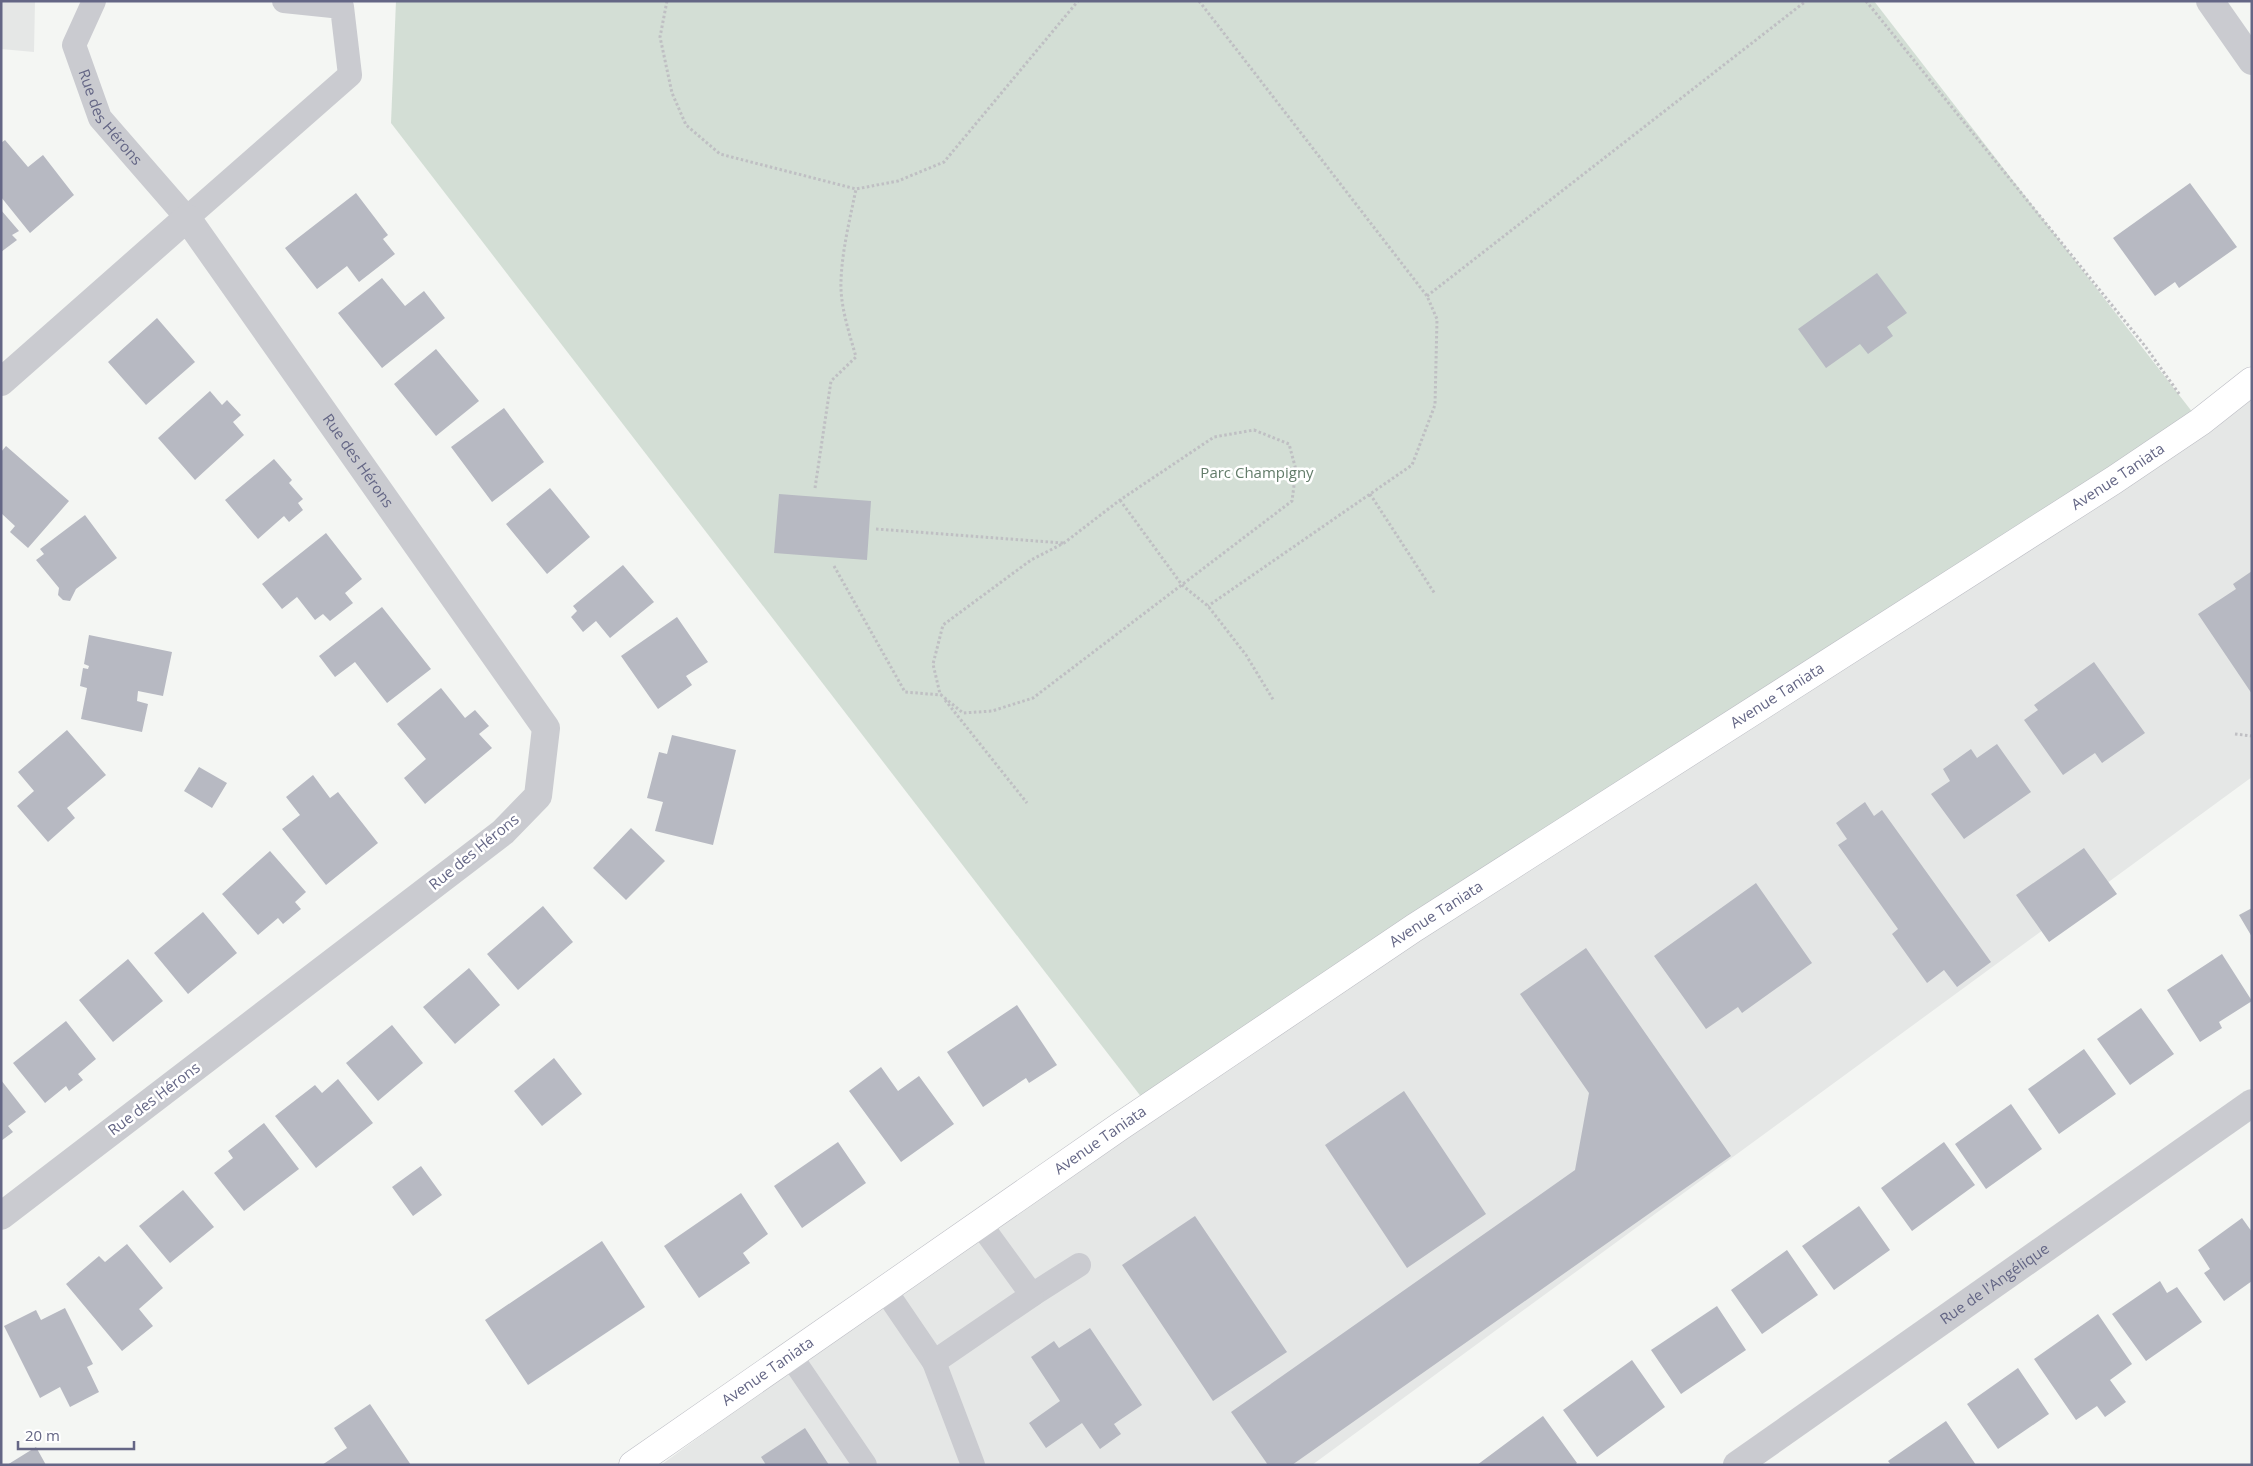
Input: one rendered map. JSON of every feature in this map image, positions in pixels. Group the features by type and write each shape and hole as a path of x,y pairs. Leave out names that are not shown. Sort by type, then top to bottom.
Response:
{"main road":[{"name":"Avenue Taniata","path":"633,1465 1141,1112 1414,928 2106,486 2200,422 2252,381"}],"street":[{"path":"2210,1 2252,61"},
{"path":"1,382 187,218"},
{"name":"Rue des Hérons","path":"1,1216 503,832 538,796 546,728 187,218"},
{"name":"Rue de l'Angélique","path":"1737,1465 2252,1103"}],"lane":[{"name":"Rue des Hérons","path":"94,1 74,45 100,118 187,218"},
{"path":"187,218 350,75 342,7 284,1"},
{"path":"981,1225 1032,1295"},
{"path":"934,1362 1079,1265"},
{"path":"885,1290 934,1362 973,1465"},
{"path":"790,1355 865,1465"}],"path":[{"path":"667,1 660,37 672,93 686,126 720,154 856,189 898,181 944,162 1078,1"},
{"path":"1199,1 1427,296 1437,320 1435,405 1412,465 1208,606"},
{"path":"1427,296 1806,1"},
{"path":"1866,1 2145,346 2200,422"},
{"path":"815,488 831,381 856,356 845,319 840,282 845,241 856,189"},
{"path":"834,566 905,692 940,694 964,713 992,711 1033,698 1292,501 1296,470 1289,444 1254,430 1214,437 1120,500 1064,543 1031,560 944,625 933,664 940,694 1028,803"},
{"path":"1370,494 1435,594"},
{"path":"1120,500 1182,585 1208,606 1246,655 1274,701"},
{"path":"876,529 1064,543"},
{"path":"2235,734 2252,736"}],"shaded area":[{"path":"1,1 35,1 34,52 1,49"},
{"path":"2252,382 2252,777 1312,1465 661,1465 1149,1107"}],"green space":[{"name":"Parc Champigny","path":"396,1 1874,1 2200,422 1149,1107 391,123"}],"building":[{"path":"5,140 28,167 43,155 74,195 30,233 1,197 1,143"},
{"path":"2190,183 2237,247 2179,288 2175,282 2155,296 2113,238"},
{"path":"356,193 388,235 383,239 395,254 359,282 347,266 317,289 285,248"},
{"path":"1,210 19,231 12,235 17,240 1,252"},
{"path":"1877,273 1907,313 1887,327 1893,336 1868,354 1860,344 1826,368 1798,329"},
{"path":"382,278 405,306 424,291 445,318 382,368 338,313"},
{"path":"157,318 195,362 146,405 108,362"},
{"path":"436,349 479,401 436,436 394,384"},
{"path":"210,391 222,405 227,400 241,415 233,422 244,435 195,480 158,438"},
{"path":"504,408 544,462 492,502 451,447"},
{"path":"6,446 69,501 28,548 10,532 15,526 1,513 1,452"},
{"path":"274,459 292,480 289,483 303,499 298,503 303,510 289,522 284,516 258,539 225,500"},
{"path":"550,488 590,537 547,574 506,524"},
{"path":"779,494 871,501 867,560 774,553"},
{"path":"85,515 117,558 76,589 70,601 63,600 58,595 59,588 36,560 44,554 40,549"},
{"path":"326,533 362,579 345,593 353,603 330,621 323,614 315,620 297,597 282,609 262,584"},
{"path":"623,565 654,602 610,638 596,621 583,632 571,617 577,611 573,606"},
{"path":"2252,571 2252,694 2198,614 2236,589 2233,584"},
{"path":"382,607 431,669 387,703 355,662 335,677 319,656"},
{"path":"677,617 708,662 686,676 692,685 658,709 621,656"},
{"path":"89,635 172,652 163,696 138,691 137,701 148,704 142,732 81,719 87,688 80,686 83,668 88,669 89,666 84,664"},
{"path":"2094,662 2145,733 2102,763 2095,753 2063,775 2024,720 2038,710 2034,705"},
{"path":"441,688 465,718 475,710 489,726 479,734 492,748 425,804 404,778 426,759 397,724"},
{"path":"67,730 106,775 67,808 75,818 48,842 17,806 34,791 18,772"},
{"path":"672,735 736,750 713,845 655,831 663,802 647,798 659,752 667,754"},
{"path":"1997,744 2031,792 1964,839 1931,794 1950,781 1943,769 1971,749 1977,758"},
{"path":"199,767 227,783 212,808 184,791"},
{"path":"313,775 330,798 338,792 378,843 326,885 282,829 300,815 286,797"},
{"path":"1865,802 1874,816 1882,810 1991,962 1957,987 1944,970 1927,983 1892,934 1898,929 1838,845 1847,839 1836,823"},
{"path":"631,828 665,861 626,900 593,868"},
{"path":"2084,848 2117,894 2049,942 2016,895"},
{"path":"270,851 306,892 295,902 301,909 283,924 278,918 258,935 222,894"},
{"path":"1756,883 1812,963 1742,1013 1738,1007 1706,1029 1654,956"},
{"path":"543,906 573,942 518,990 487,954"},
{"path":"2252,908 2252,937 2239,915"},
{"path":"203,912 237,953 188,994 154,953"},
{"path":"1586,948 1731,1156 1292,1465 1268,1465 1231,1412 1575,1170 1589,1093 1520,994"},
{"path":"2222,954 2252,1001 2219,1022 2222,1028 2200,1042 2167,990"},
{"path":"128,959 163,1001 113,1042 79,1000"},
{"path":"469,968 500,1005 455,1044 423,1007"},
{"path":"1017,1005 1057,1065 1029,1083 1026,1078 983,1107 947,1052"},
{"path":"2141,1008 2174,1054 2130,1085 2097,1039"},
{"path":"66,1021 96,1059 78,1074 83,1080 69,1091 66,1086 45,1103 13,1063"},
{"path":"392,1025 423,1063 378,1101 346,1063"},
{"path":"2084,1049 2116,1094 2059,1134 2028,1089"},
{"path":"554,1058 582,1094 542,1126 514,1091"},
{"path":"881,1067 898,1091 919,1076 954,1124 901,1162 849,1091"},
{"path":"338,1079 373,1123 316,1168 275,1116 315,1085 322,1093"},
{"path":"1,1080 26,1112 8,1126 13,1132 1,1141"},
{"path":"1404,1091 1486,1214 1407,1268 1325,1145"},
{"path":"2011,1104 2042,1149 1986,1189 1955,1144"},
{"path":"264,1123 299,1169 244,1211 214,1173 233,1158 228,1151"},
{"path":"838,1142 866,1183 802,1228 774,1186"},
{"path":"1944,1142 1975,1185 1912,1231 1881,1188"},
{"path":"421,1166 442,1195 413,1216 392,1187"},
{"path":"183,1190 214,1227 170,1263 139,1226"},
{"path":"741,1193 768,1234 743,1253 750,1263 699,1298 664,1246"},
{"path":"1859,1206 1890,1250 1834,1290 1802,1246"},
{"path":"1195,1216 1287,1352 1213,1401 1122,1265"},
{"path":"2242,1218 2252,1232 2252,1281 2224,1301 2204,1273 2210,1269 2198,1250"},
{"path":"602,1241 645,1307 528,1385 485,1320"},
{"path":"127,1244 163,1288 139,1309 153,1326 122,1351 66,1284 99,1256 105,1262"},
{"path":"1787,1250 1818,1295 1762,1334 1731,1290"},
{"path":"2160,1281 2167,1293 2177,1287 2202,1322 2146,1361 2112,1314"},
{"path":"1717,1306 1746,1350 1681,1394 1651,1350"},
{"path":"65,1308 93,1364 87,1367 99,1392 70,1407 60,1387 40,1398 4,1326 36,1310 41,1320"},
{"path":"2098,1314 2132,1364 2110,1380 2126,1402 2105,1417 2097,1406 2076,1420 2034,1359"},
{"path":"1090,1328 1142,1405 1114,1424 1121,1434 1100,1449 1082,1423 1046,1448 1029,1423 1060,1401 1031,1357 1054,1341 1059,1348"},
{"path":"1632,1360 1665,1407 1597,1457 1563,1410"},
{"path":"2018,1368 2049,1414 1998,1449 1967,1404"},
{"path":"370,1404 411,1465 322,1465 347,1448 334,1428"},
{"path":"1543,1416 1577,1463 1575,1465 1477,1465"},
{"path":"1946,1421 1976,1465 1891,1465 1888,1461"},
{"path":"805,1428 829,1465 766,1465 761,1457"},
{"path":"36,1447 46,1465 7,1465"}]}
